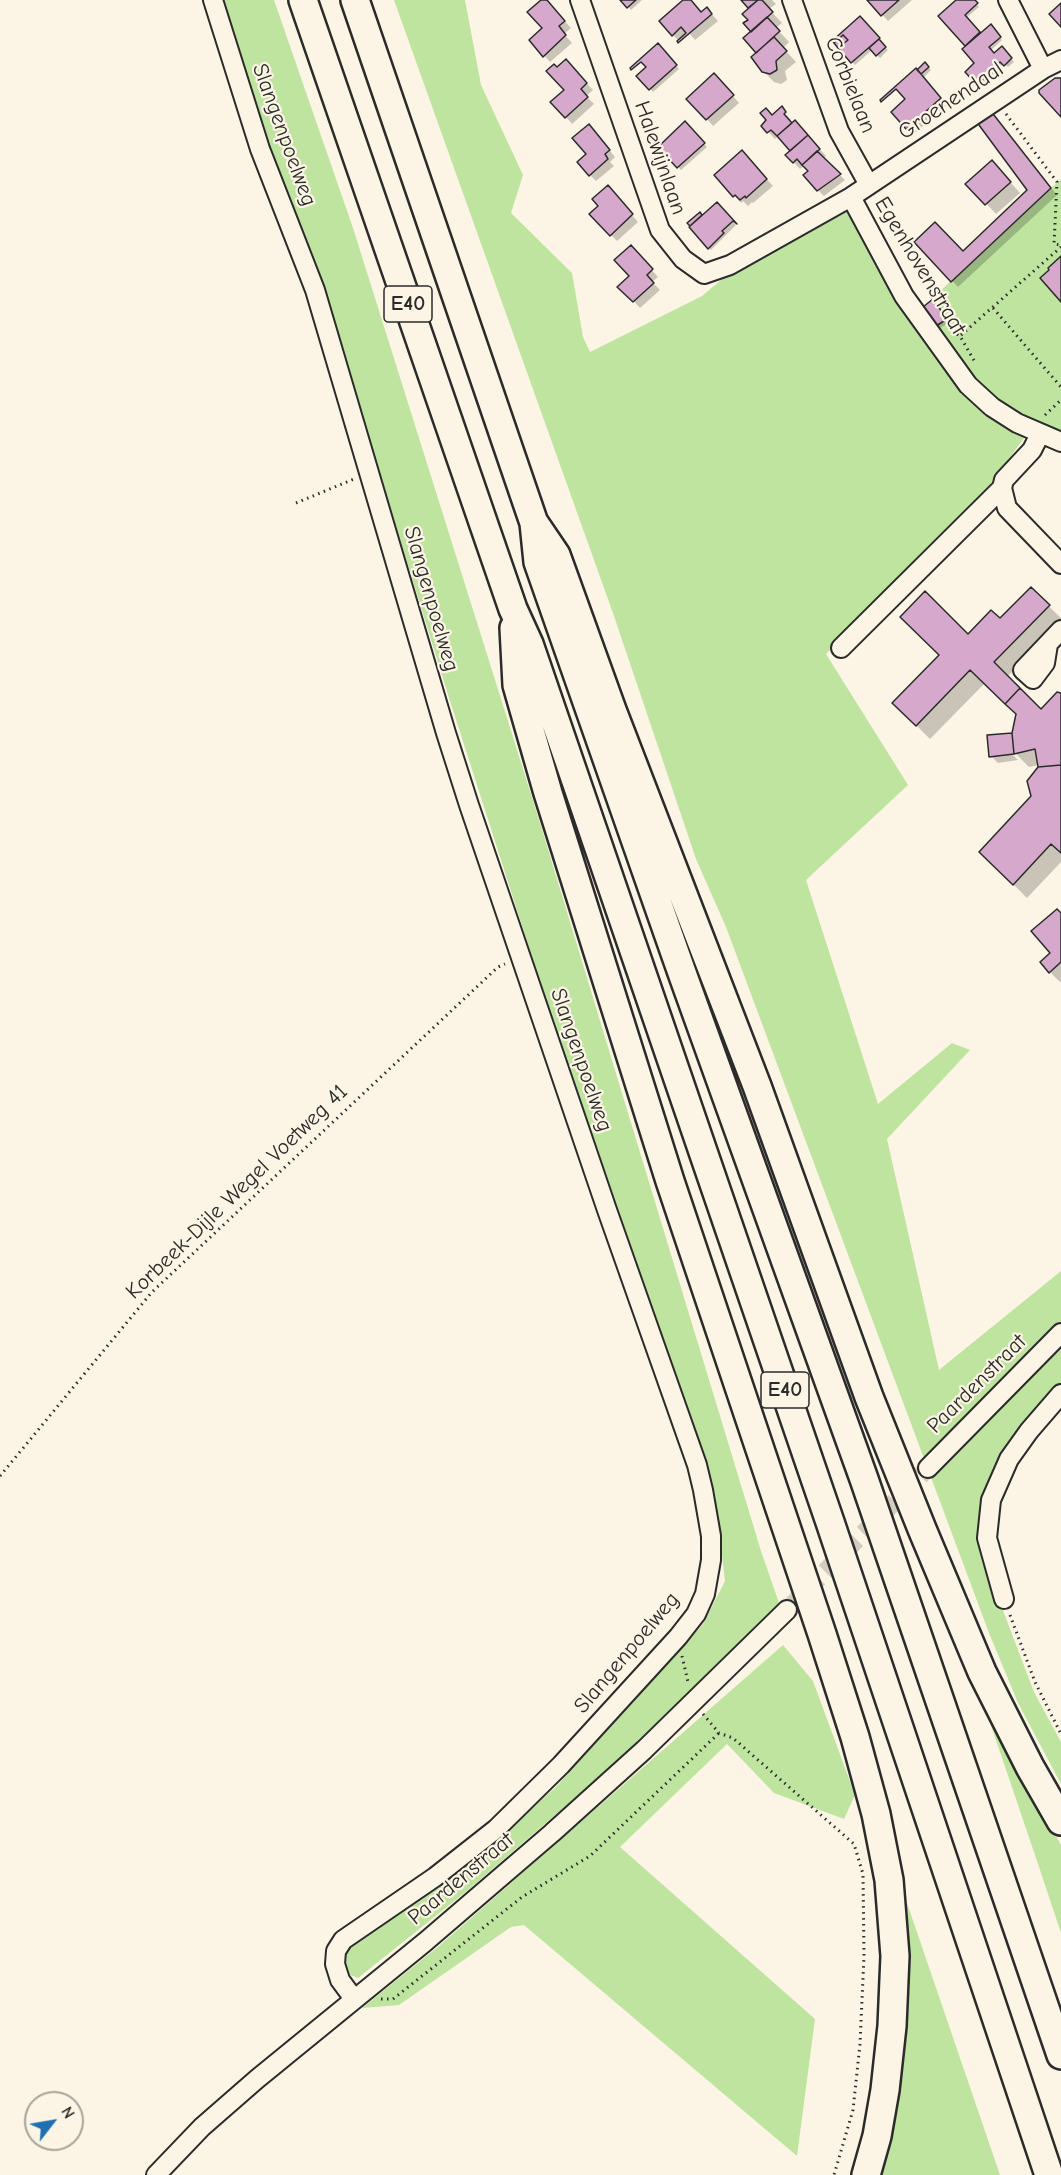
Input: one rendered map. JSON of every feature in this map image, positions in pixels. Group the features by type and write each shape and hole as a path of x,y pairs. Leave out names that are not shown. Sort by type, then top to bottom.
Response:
{"highway":[{"name":"E40","path":"303,0 513,609 530,645 822,1499 1049,2175"},
{"name":"E40","path":"355,0 534,523 538,562 681,970 864,1479 1061,2055"},
{"path":"534,523 556,555 609,701 753,1076 869,1397 922,1529 982,1672 1030,1767 1061,1821"},
{"path":"513,609 517,685 548,793 670,1181 822,1634 855,1737 876,1814 889,1880 895,1956 892,2026 885,2090 877,2136 866,2175"}],"street":[{"name":"Slangenpoelweg","path":"213,0 260,149 315,290 446,733 521,959 697,1465 711,1536 709,1577 705,1594 696,1614 561,1765 496,1829 435,1877 343,1940 336,1951 335,1964 340,1980 354,1999"},
{"name":"Halewijnlaan","path":"580,0 660,230 683,260 704,274 730,265 869,185"},
{"name":"Corbielaan","path":"792,0 839,131 869,185"},
{"path":"1008,0 1043,69"},
{"name":"Groenendaal","path":"869,185 1043,69 1061,60"},
{"name":"Egenhovenstraat","path":"851,197 904,296 968,385 992,407 1046,427 1061,442"},
{"path":"1046,427 1032,450 1004,480 1002,488 1007,508 1061,564"},
{"path":"842,648 1002,488"},
{"name":"Paardenstraat","path":"928,1468 1061,1333"},
{"path":"1004,1599 987,1538 991,1500 1009,1459 1029,1431 1061,1394"},
{"name":"Paardenstraat","path":"156,2175 202,2127 552,1833 644,1750 787,1610"}],"path":[{"path":"996,100 1061,187"},
{"path":"1057,182 1054,244 1061,246"},
{"path":"960,336 1061,246"},
{"path":"993,308 1061,387"},
{"path":"945,328 960,336 981,373"},
{"path":"1046,427 1043,417 1061,400"},
{"path":"296,503 369,473"},
{"name":"Korbeek-Dijle Wegel Voetweg 41","path":"0,1476 152,1292 498,967 521,959"},
{"path":"1004,1599 1035,1682 1061,1734"},
{"path":"678,1636 693,1702 719,1733 733,1738 854,1844 863,1874 864,1956 858,2066 853,2110 834,2175"},
{"path":"354,1999 393,1999 522,1897 590,1856 719,1733"}],"green space":[{"path":"222,0 274,0 353,228 540,823 761,1551 779,1603 619,1760 468,1890 358,1978 348,1974 343,1964 347,1948 457,1873 555,1788 703,1624 725,1581 715,1494 594,1150 451,704 307,240 269,149"},
{"path":"394,0 465,0 481,85 523,175 511,213 572,273 583,337 590,352 702,296 733,270 849,211 897,301 960,392 986,414 1024,438 989,486 826,654 908,785 806,880 878,1104 952,1043 970,1050 887,1139 939,1370 1061,1271 1061,1398 1003,1456 979,1516 988,1571 1034,1692 1061,1742 1061,1784 1018,1703 989,1633 726,927 696,859 614,616"},
{"path":"1061,179 1061,435 1043,428 997,400 974,380 923,307"},
{"path":"783,1645 813,1681 855,1795 844,1819 774,1793 727,1744 620,1847 815,2019 797,2156 524,1925 511,1927 399,2005 362,2008 439,1946"},
{"path":"983,1702 1061,1845 1061,1933 1035,1855"},
{"path":"907,1903 1000,2175 876,2175 906,1997"}],"building":[{"path":"541,0 547,0 565,21 559,26 566,35 543,57 529,40 542,28 527,12"},
{"path":"620,0 636,0 627,8"},
{"path":"683,0 691,0 701,12 707,7 712,14 678,43 677,41 686,33 681,27 672,36 659,21"},
{"path":"741,0 758,0 748,8"},
{"path":"758,0 762,0 773,12 751,32 743,23 748,20 742,14"},
{"path":"867,0 899,0 881,16"},
{"path":"956,0 975,0 978,3 965,15 980,32 965,46 938,16"},
{"path":"1061,3 1061,27 1049,14"},
{"path":"860,16 880,38 851,63 838,48 848,40 843,35 834,43 832,41"},
{"path":"767,17 780,31 756,53 743,38"},
{"path":"991,24 1001,37 989,47 994,53 1002,46 1012,58 1004,66 1000,62 977,85 965,72 974,63 962,49"},
{"path":"843,35 848,40 838,48 834,43"},
{"path":"774,37 787,51 776,61 777,70 770,74 762,72 751,57"},
{"path":"879,39 886,47 876,56 869,48"},
{"path":"658,43 677,65 649,90 636,76 646,67 641,62 631,70 630,68"},
{"path":"566,59 587,83 581,89 588,97 565,118 550,102 564,90 546,71 554,64 557,67"},
{"path":"925,62 929,67 921,74 917,70"},
{"path":"916,68 941,98 906,129 891,112 905,99 896,89 881,102 880,100"},
{"path":"714,73 734,95 706,120 686,99"},
{"path":"1055,78 1061,78 1061,117 1039,93 1039,90"},
{"path":"782,106 786,112 784,114 792,123 777,136 771,130 767,133 761,126 766,120 760,113 766,108 772,115"},
{"path":"990,110 1051,188 951,282 914,242 935,222 963,251 1027,190 976,121"},
{"path":"795,120 808,135 790,151 777,136"},
{"path":"685,121 705,143 677,168 658,147"},
{"path":"589,124 610,150 605,154 608,159 589,176 577,162 586,154 572,138"},
{"path":"808,135 820,149 802,165 797,159 793,163 785,155"},
{"path":"742,150 767,179 746,198 745,196 740,200 735,195 733,197 714,175"},
{"path":"817,151 841,174 817,191 803,175 808,171 802,165"},
{"path":"992,160 1011,182 985,205 965,184"},
{"path":"608,185 633,214 610,236 589,214 598,206 592,199"},
{"path":"717,202 737,224 733,221 708,249 689,227"},
{"path":"700,212 702,215 690,226 687,223"},
{"path":"631,245 653,269 647,275 654,283 633,302 617,287 629,276 614,260"},
{"path":"1061,256 1061,302 1040,278"},
{"path":"933,299 947,319 936,326 923,307"},
{"path":"1031,587 1050,605 994,662 1020,688 1005,704 970,670 916,726 892,703 939,655 900,617 925,591 968,634 991,610 1000,618"},
{"path":"1020,688 1041,709 1057,692 1061,693 1061,765 1038,767 1035,749 1014,754 1012,733 1016,714 1005,704"},
{"path":"1012,733 1014,754 989,757 987,735"},
{"path":"1061,765 1061,853 1051,844 1013,885 979,852 1031,796 1027,781 1038,767"},
{"path":"1057,909 1061,913 1061,962 1049,973 1040,962 1050,953 1031,931"}],"tunnel":[{"path":"787,1610 928,1468"}]}
